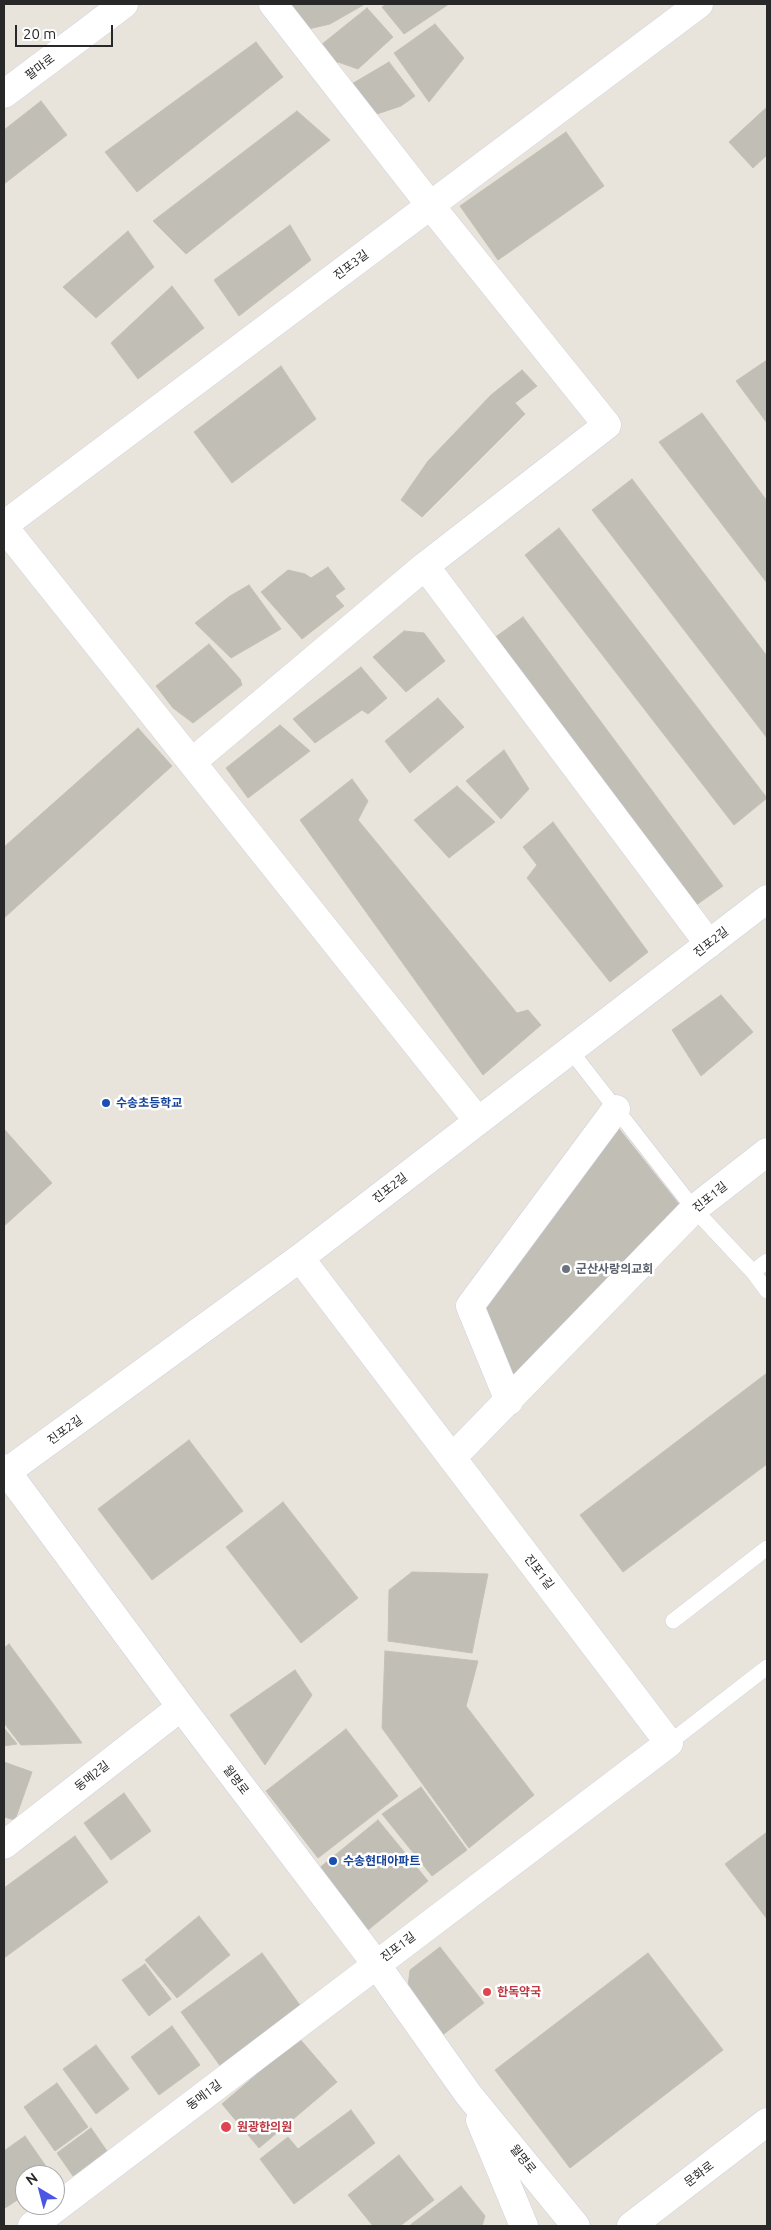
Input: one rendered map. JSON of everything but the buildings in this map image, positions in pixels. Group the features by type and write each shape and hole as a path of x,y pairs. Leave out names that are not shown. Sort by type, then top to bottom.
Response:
{"street":[{"name":"팔마로","path":"4,94 124,4"},
{"path":"192,762 425,566 607,425 430,205 274,4"},
{"name":"진포3길","path":"4,526 699,4"},
{"path":"4,526 478,1121"},
{"path":"425,566 709,944"},
{"name":"진포2길","path":"5,1471 300,1258 767,899"},
{"path":"509,1402 470,1306 616,1110"},
{"name":"진포1길","path":"376,1964 669,1744 452,1458 509,1402 694,1209 767,1152"},
{"path":"300,1258 452,1458"},
{"name":"월명로","path":"5,1471 376,1964 468,2094 576,2226"},
{"name":"동메2길","path":"4,1845 181,1707"},
{"name":"동메1길","path":"32,2226 376,1964"},
{"name":"월명로","path":"468,2094 524,2226"},
{"name":"문화로","path":"630,2226 767,2122"}],"lane":[{"path":"570,1050 694,1209 753,1272 767,1291"},
{"path":"753,1272 767,1261"},
{"path":"673,1621 767,1548"},
{"path":"669,1744 767,1667"}],"place":[{"name":"수송초등학교","path":"106,1103"},
{"name":"군산사랑의교회","path":"566,1269"},
{"name":"수송현대아파트","path":"333,1861"},
{"name":"한독약국","path":"487,1992"},
{"name":"원광한의원","path":"226,2127"}]}
